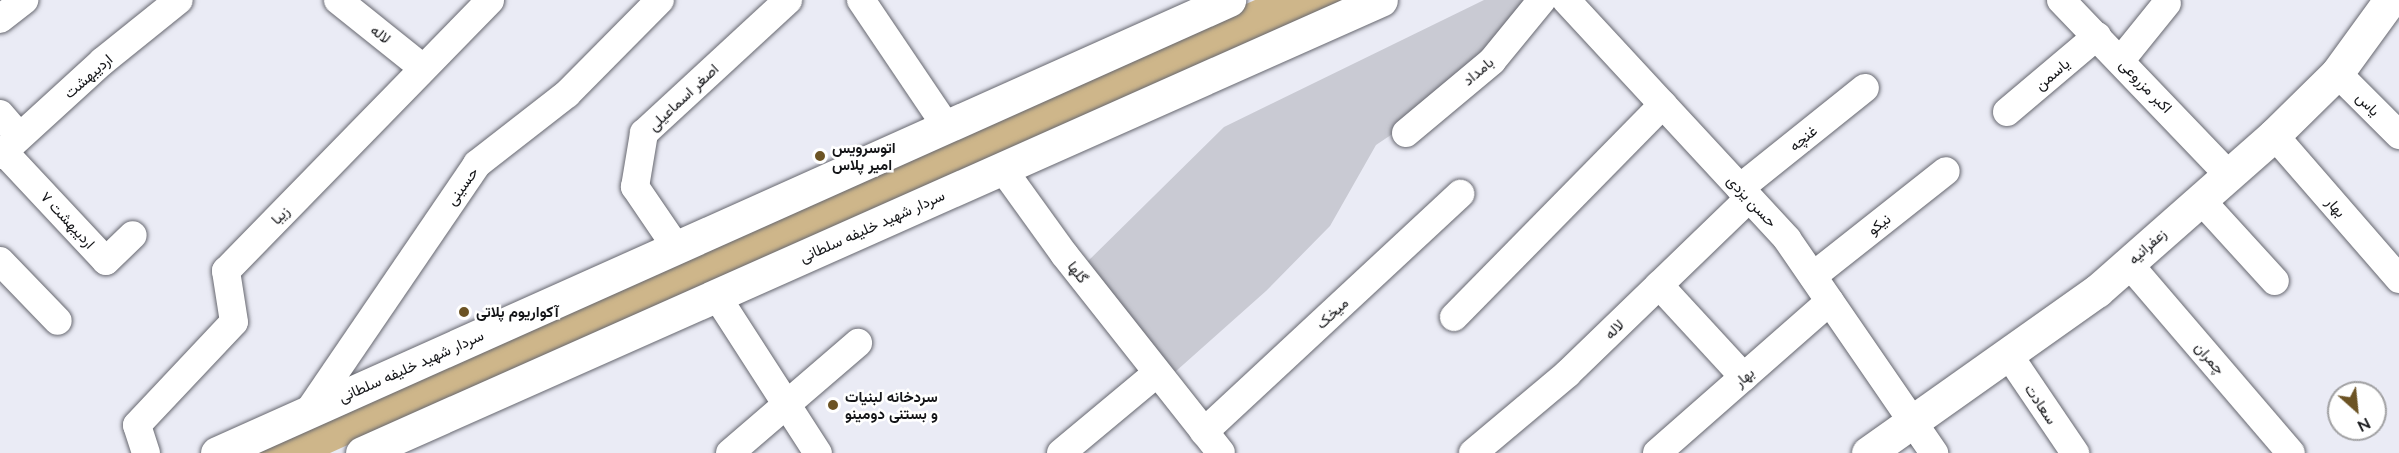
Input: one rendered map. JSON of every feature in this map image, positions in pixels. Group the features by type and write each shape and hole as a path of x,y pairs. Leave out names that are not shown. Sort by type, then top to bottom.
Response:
{"main road":[{"name":"سردار شهید خلیفه سلطانی","path":"217,453 1229,0"},
{"name":"سردار شهید خلیفه سلطانی","path":"362,453 1381,0"},
{"name":"زعفرانیه","path":"1868,453 2097,291 2274,135 2337,73 2390,0"}],"street":[{"path":"0,19 24,0"},
{"name":"اردیبهشت","path":"8,148 179,0"},
{"name":"لاله","path":"338,0 423,68"},
{"name":"زیبا","path":"146,453 137,425 234,322 226,271 490,0"},
{"name":"حسینی","path":"308,412 477,164 567,94 660,0"},
{"name":"اصغر اسماعیلی","path":"676,247 635,187 644,134 788,0"},
{"path":"861,0 946,126"},
{"name":"بامداد","path":"1406,134 1492,61 1542,0"},
{"name":"حسن یزدی","path":"1566,0 1787,239 1934,453"},
{"name":"اکبر مزروعی","path":"2061,0 2228,174"},
{"path":"2121,60 2167,3"},
{"name":"یاسمن","path":"2007,112 2097,36"},
{"name":"یاس","path":"2337,73 2399,135"},
{"name":"غنچه","path":"1744,193 1865,88"},
{"path":"1454,317 1663,104"},
{"path":"0,114 8,148"},
{"name":"بهار","path":"2274,135 2399,279"},
{"name":"اردیبهشت ۷","path":"8,148 106,261 133,235"},
{"name":"گلها","path":"1002,168 1212,442"},
{"name":"نیکو","path":"1813,276 1946,171"},
{"name":"لاله","path":"1473,453 1567,374 1659,285 1744,193"},
{"name":"میخک","path":"1212,442 1461,194"},
{"path":"2200,199 2275,281"},
{"path":"0,261 58,321"},
{"name":"چمران","path":"2128,263 2291,453"},
{"path":"1659,285 1744,377"},
{"path":"716,295 818,453"},
{"name":"بهار","path":"1657,453 1830,302"},
{"path":"730,453 787,408 858,344"},
{"name":"سعادت","path":"2008,354 2075,453"},
{"path":"1075,449 1157,373"}],"shaded area":[{"path":"1255,0 1354,0 679,295 330,453 240,453"}],"building":[{"path":"1484,0 1526,0 1440,102 1376,145 1330,226 1266,291 1175,372 1083,266 1224,127"}],"place":[{"name":"اتوسرويس امير پلاس","path":"820,156"},
{"name":"آکواریوم پلاتی","path":"464,312"},
{"name":"سردخانه لبنیات و بستنی دومینو","path":"833,405"}]}
